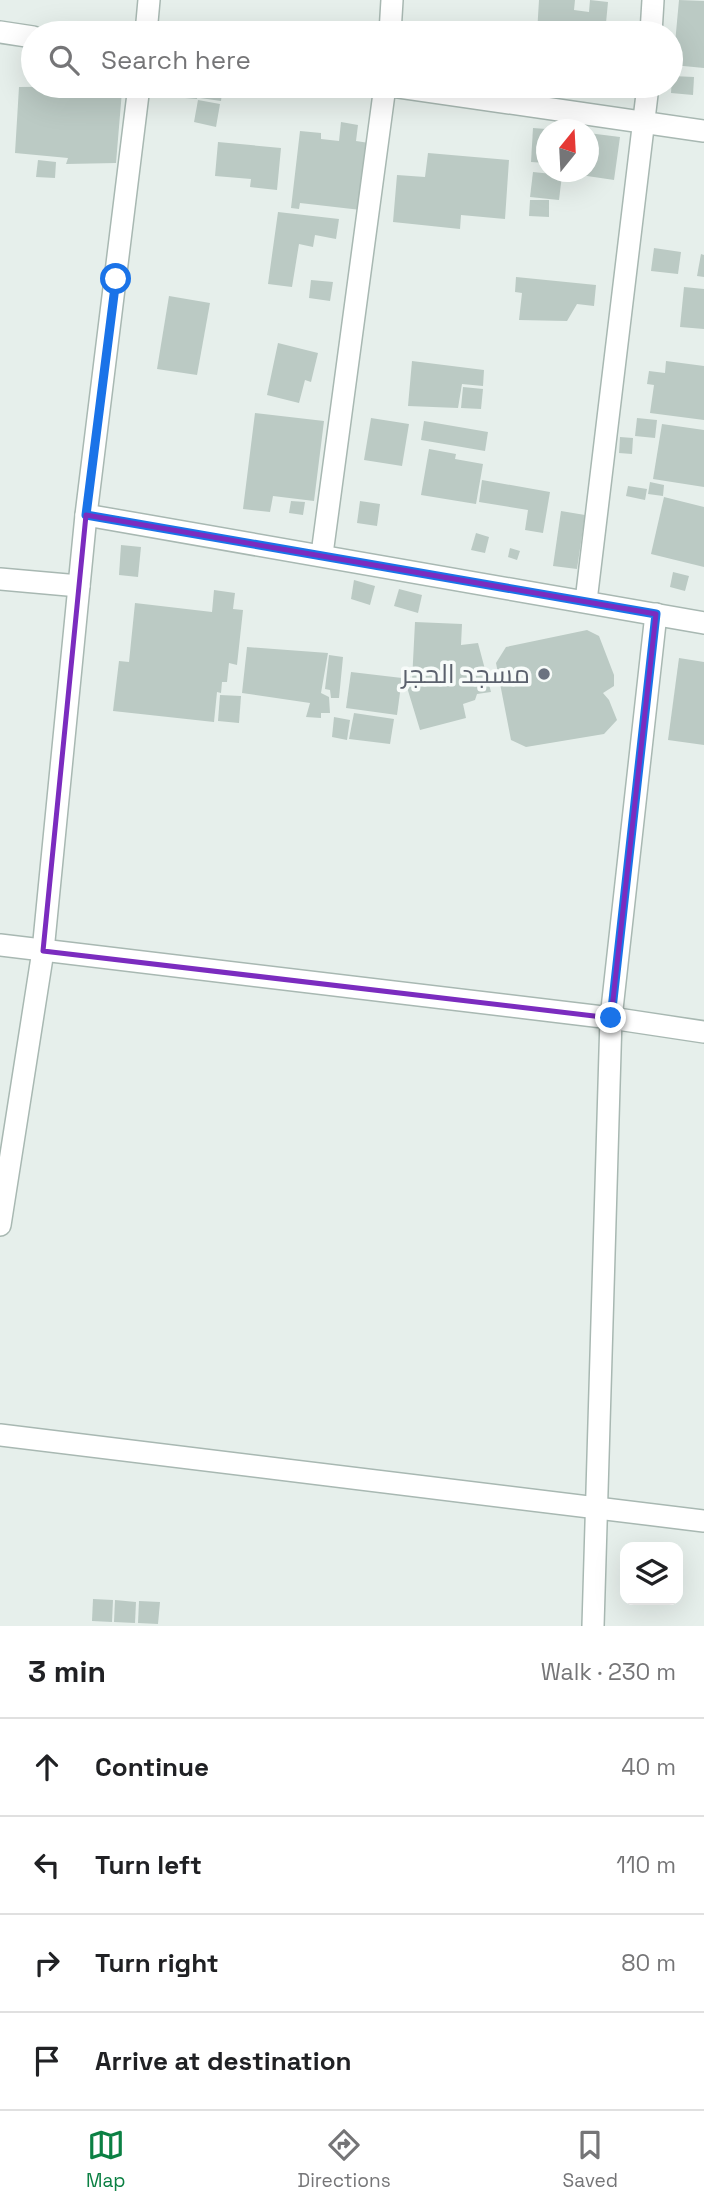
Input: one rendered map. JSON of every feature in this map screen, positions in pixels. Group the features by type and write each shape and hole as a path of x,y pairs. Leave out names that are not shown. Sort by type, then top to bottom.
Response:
{"street":[{"path":"147,21 149,0"},
{"path":"391,21 393,0"},
{"path":"652,21 653,0"},
{"path":"0,32 21,35"},
{"path":"0,1225 43,951 86,515 138,98"},
{"path":"322,554 383,98"},
{"path":"470,98 645,125 704,131"},
{"path":"586,601 647,98"},
{"path":"86,515 322,554 704,623"},
{"path":"0,579 79,586"},
{"path":"593,1626 611,1018 656,614"},
{"path":"0,945 611,1018 704,1032"},
{"path":"0,1435 704,1521"}],"highlighted area":[{"path":"86,515 656,614 611,1018 43,951"}],"building":[{"path":"539,0 575,0 574,10 589,12 590,0 608,2 606,21 538,21"},
{"path":"679,0 704,1 704,68 683,66 683,21 677,21"},
{"path":"683,76 694,77 693,95 683,94"},
{"path":"19,87 21,98 121,98 116,163 66,164 68,158 15,153"},
{"path":"200,98 221,98 221,101"},
{"path":"198,100 220,104 216,127 194,122"},
{"path":"341,122 358,125 356,141 369,143 361,210 300,203 299,209 291,208 300,131 321,133 321,139 339,141"},
{"path":"533,128 536,128 536,162 531,162"},
{"path":"599,134 620,137 614,180 599,178"},
{"path":"218,142 281,148 277,190 250,187 251,179 215,176"},
{"path":"428,153 509,160 505,219 461,215 460,229 393,222 397,175 425,177"},
{"path":"38,160 56,162 55,178 36,177"},
{"path":"533,172 536,172 536,182 561,182 559,200 530,197"},
{"path":"530,200 549,200 549,217 529,216"},
{"path":"278,212 339,219 336,239 315,235 313,247 299,244 292,287 268,284"},
{"path":"654,248 681,252 678,274 651,271"},
{"path":"701,254 704,255 704,277 697,276"},
{"path":"516,277 596,285 594,306 577,304 567,321 519,320 522,293 515,292"},
{"path":"311,280 333,282 330,301 309,298"},
{"path":"684,287 704,289 704,329 680,327"},
{"path":"169,296 210,303 197,375 157,369"},
{"path":"278,343 318,353 311,382 305,380 299,403 267,395"},
{"path":"412,361 484,370 483,386 462,384 458,408 408,406"},
{"path":"666,361 704,366 704,420 650,413 654,385 647,384 649,371 665,373"},
{"path":"463,387 483,389 481,409 461,408"},
{"path":"255,413 324,421 314,501 273,496 270,512 243,509"},
{"path":"371,418 409,424 402,466 364,460"},
{"path":"637,418 657,420 655,438 635,436"},
{"path":"424,421 488,432 485,451 421,440"},
{"path":"662,424 704,430 704,487 653,479"},
{"path":"620,437 633,438 632,454 619,453"},
{"path":"429,449 456,454 455,459 483,464 476,504 421,495"},
{"path":"482,480 550,492 543,533 525,530 528,510 479,502"},
{"path":"650,482 664,485 663,496 648,494"},
{"path":"628,486 647,489 645,500 626,496"},
{"path":"664,497 704,507 704,567 651,554"},
{"path":"291,501 305,502 303,515 289,513"},
{"path":"360,501 380,504 377,526 357,523"},
{"path":"561,511 585,515 577,569 553,566"},
{"path":"476,533 489,537 485,553 471,550"},
{"path":"121,545 141,547 138,577 119,575"},
{"path":"510,548 520,551 517,560 508,557"},
{"path":"673,572 689,576 685,591 670,587"},
{"path":"354,580 375,586 370,605 351,599"},
{"path":"399,589 422,595 418,613 394,606"},
{"path":"214,590 235,593 233,609 243,610 237,665 229,663 227,682 222,682 221,693 217,692 214,722 113,711 119,661 129,662 135,603 212,612"},
{"path":"415,622 462,624 461,645 478,643 491,692 477,694 475,700 463,704 466,718 420,730 406,684 412,681"},
{"path":"587,630 599,636 614,675 614,686 603,693 609,700 617,720 604,734 526,747 511,740 496,663 506,647"},
{"path":"247,647 328,653 321,693 329,697 330,713 321,713 321,718 306,717 310,703 242,693"},
{"path":"329,655 343,657 339,698 331,698 330,690 325,689"},
{"path":"679,658 704,662 704,745 668,740"},
{"path":"351,672 402,678 397,715 346,708"},
{"path":"220,695 241,696 239,723 218,721"},
{"path":"354,713 394,719 390,744 349,739"},
{"path":"334,717 350,720 347,740 332,737"},
{"path":"93,1599 113,1600 112,1622 92,1621"},
{"path":"115,1600 136,1602 135,1623 114,1622"},
{"path":"139,1601 160,1602 158,1624 138,1623"}],"place":[{"name":"مسجد الحجر","path":"544,674"}],"route":[{"path":"116,279 86,515 656,614 611,1018"}]}
